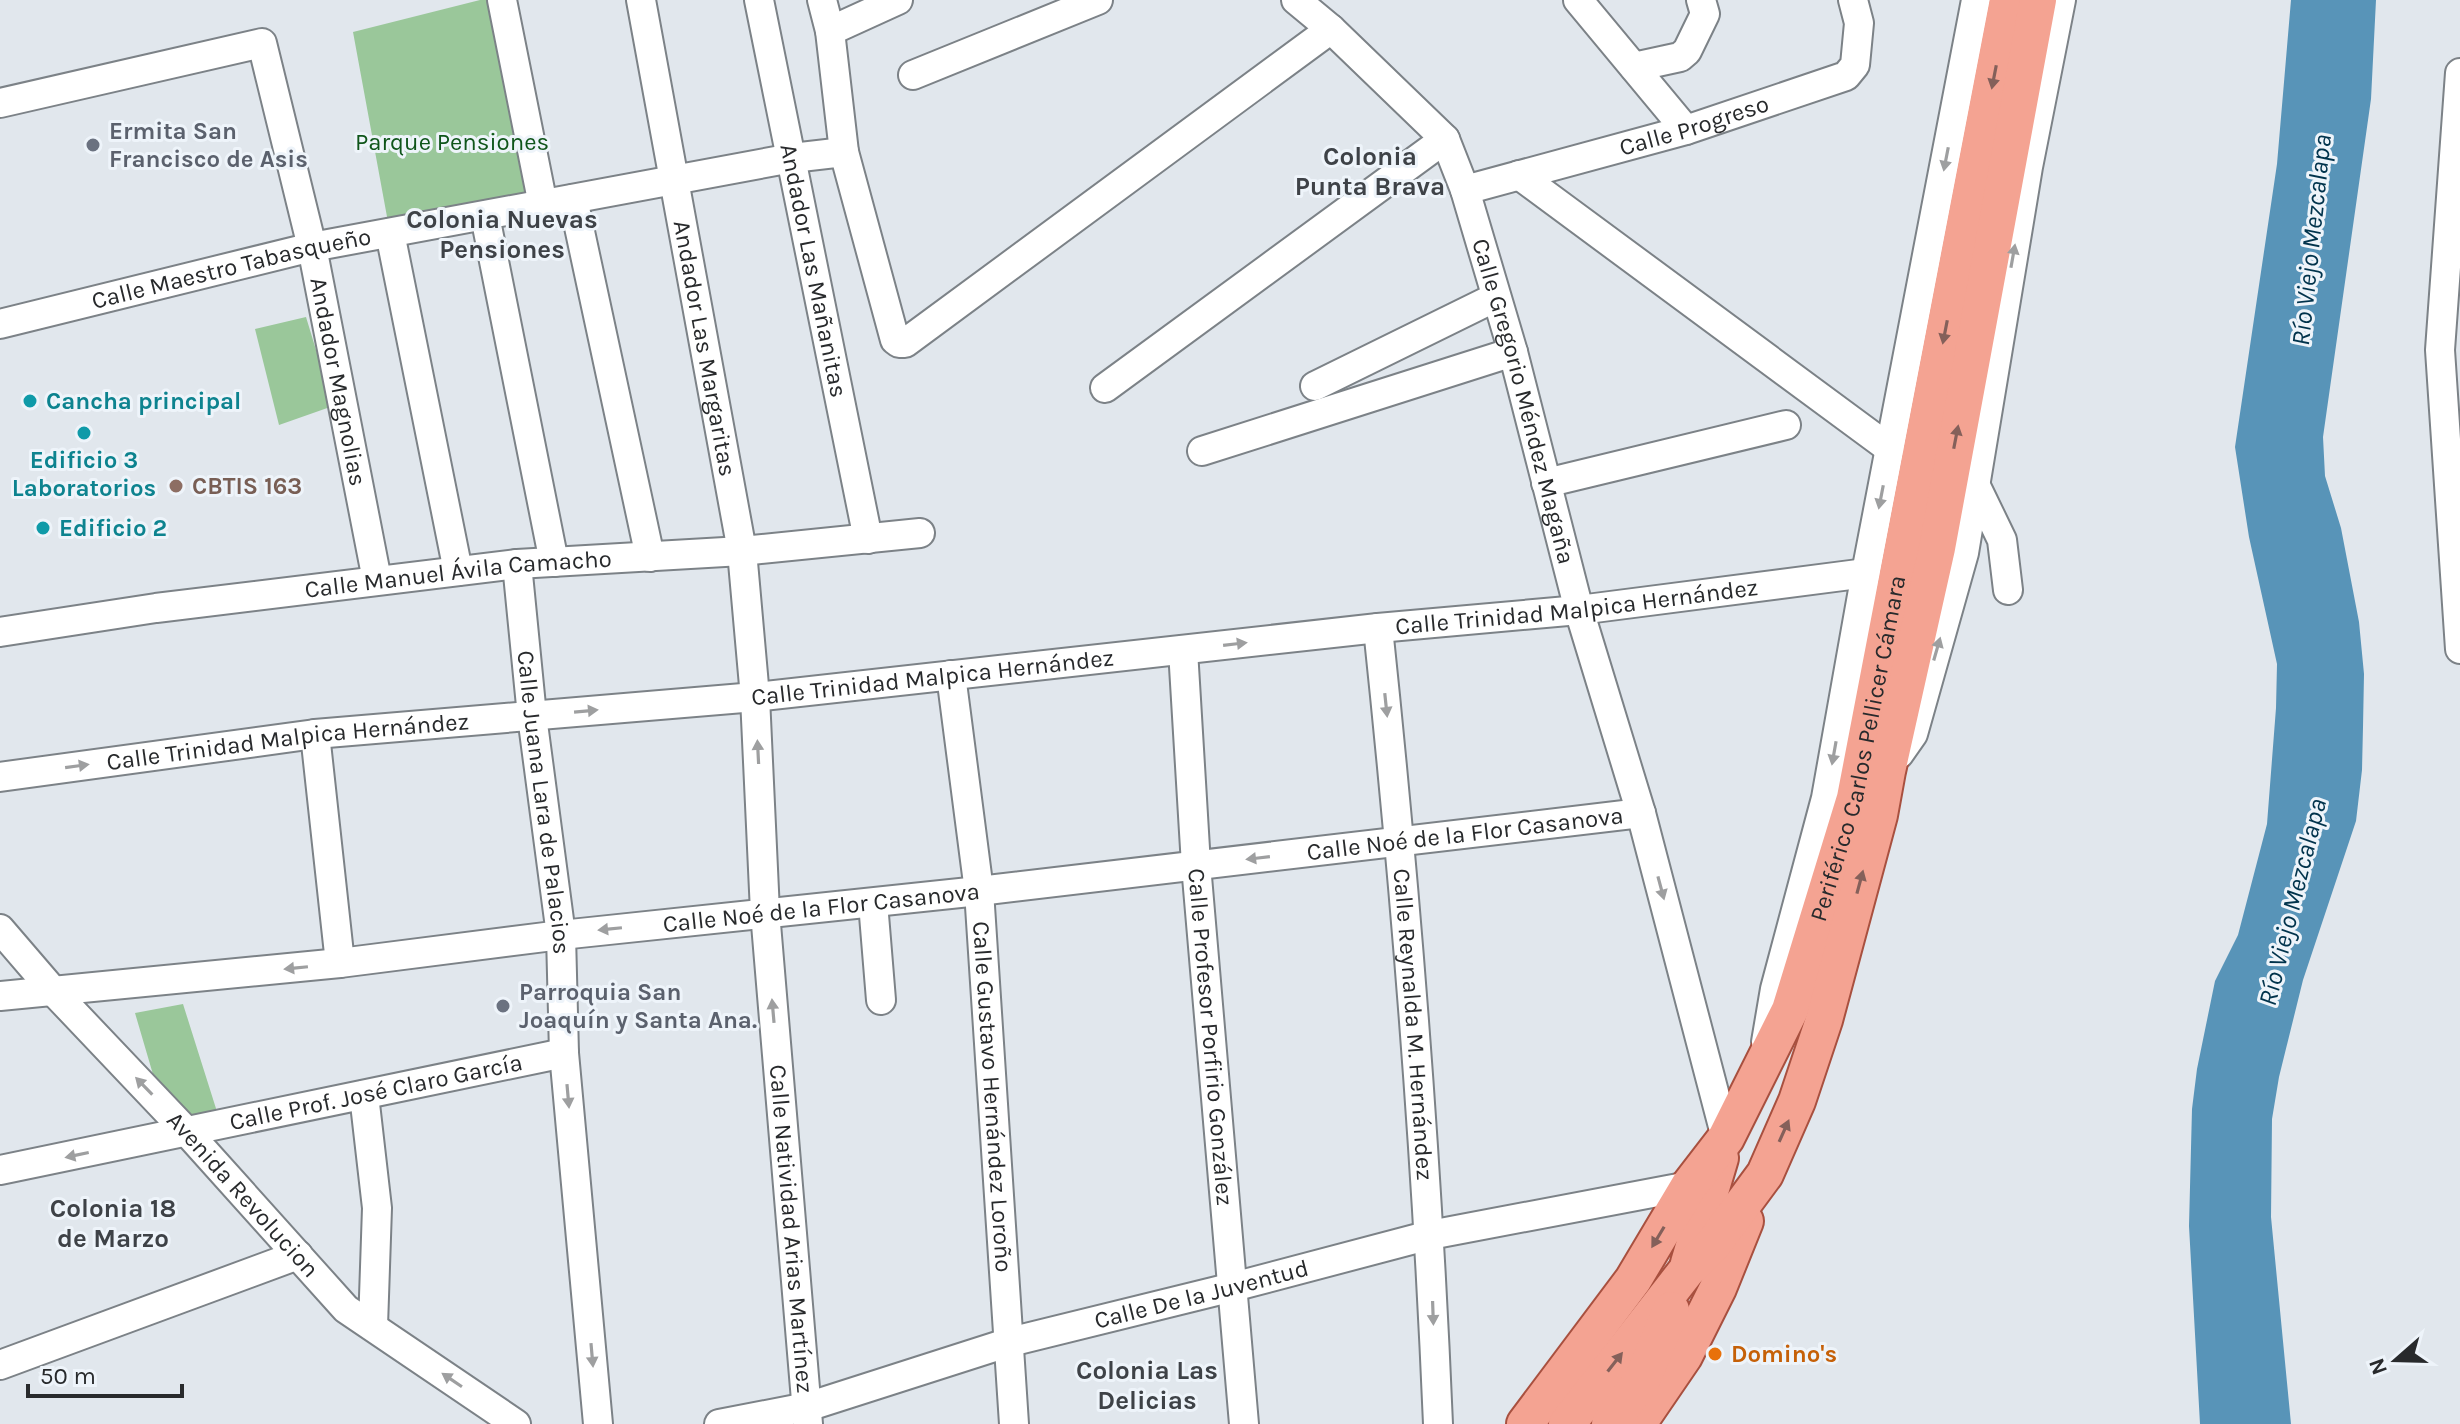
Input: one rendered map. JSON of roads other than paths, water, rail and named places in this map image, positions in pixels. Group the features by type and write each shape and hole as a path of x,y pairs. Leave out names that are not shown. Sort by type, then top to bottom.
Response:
{"main road":[{"name":"Periférico Carlos Pellicer Cámara","path":"1525,1424 1633,1280 1689,1186 1726,1138 1790,1010 1855,798 2008,0"},
{"name":"Periférico Carlos Pellicer Cámara","path":"1567,1424 1687,1270 1714,1243 1765,1174 1797,1101 1824,1020 1879,815 1887,771 1950,551 2038,0"},
{"path":"1610,1424 1643,1378 1687,1270 1726,1138"},
{"path":"1637,1424 1684,1356 1718,1288 1765,1174"}],"street":[{"path":"502,0 543,205"},
{"name":"Andador Las Margaritas","path":"641,0 742,551 755,697"},
{"name":"Andador Las Mañanitas","path":"759,0 868,539"},
{"path":"822,0 830,31 844,152 895,340 899,343 905,343 1331,29"},
{"path":"830,31 898,0"},
{"path":"913,75 1098,0"},
{"name":"Calle Gregorio Méndez Magaña","path":"1296,0 1331,29 1445,139 1465,190 1513,352 1579,610 1641,813 1726,1138"},
{"path":"1578,0 1686,130"},
{"path":"1634,67 1680,57 1687,51 1705,14 1701,0"},
{"name":"Calle Progreso","path":"1465,190 1686,130 1846,76 1855,65 1859,23 1853,0"},
{"path":"1762,1063 1775,989 1826,798 1976,0"},
{"path":"2008,590 2002,540 1962,478 2061,0"},
{"name":"Andador Magnolias","path":"0,103 262,43 312,247 377,580"},
{"path":"2460,73 2456,196 2440,350 2456,532 2460,649"},
{"path":"1105,388 1445,139"},
{"name":"Calle Maestro Tabasqueño","path":"0,324 312,247 792,158 844,152"},
{"path":"1519,175 1890,449"},
{"path":"573,199 650,557"},
{"path":"485,216 554,562"},
{"path":"390,233 458,571"},
{"path":"1315,386 1496,297"},
{"path":"1202,451 1513,352"},
{"path":"1546,483 1786,425"},
{"name":"Calle Manuel Ávila Camacho","path":"0,632 156,608 517,564 742,551 920,533"},
{"name":"Calle Juana Lara de Palacios","path":"517,564 532,716 561,935 564,1053 598,1424"},
{"name":"Calle Trinidad Malpica Hernández","path":"0,777 315,734 755,697 1378,628 1579,610 1866,573"},
{"name":"Calle Reynalda M. Hernández","path":"1378,628 1400,841 1430,1235 1438,1424"},
{"name":"Calle Profesor Porfirio González","path":"1183,650 1196,865 1244,1424"},
{"name":"Calle Gustavo Hernández Loroño","path":"951,675 979,891 1014,1424"},
{"name":"Calle Natividad Arias Martínez","path":"755,697 765,912 808,1416"},
{"path":"315,734 340,963"},
{"name":"Calle Noé de la Flor Casanova","path":"0,996 340,963 561,935 873,903 1641,813"},
{"path":"873,903 881,1000"},
{"name":"Avenida Revolucion","path":"0,929 55,993 187,1132 346,1309 516,1424"},
{"name":"Calle Prof. José Claro García","path":"0,1170 564,1053"},
{"path":"364,1095 377,1208 373,1326"},
{"name":"Calle De la Juventud","path":"719,1424 808,1416 1010,1342 1430,1235 1689,1186"},
{"path":"0,1365 298,1255"}],"water":[{"name":"Río Viejo Mezcalapa","path":"2291,0 2376,0 2371,99 2323,437 2325,476 2341,528 2359,622 2364,674 2362,770 2356,821 2303,980 2272,1119 2271,1217 2291,1424 2200,1424 2189,1226 2192,1109 2215,981 2238,935 2267,824 2276,708 2277,664 2249,537 2235,447 2277,164"}],"place":[{"name":"Ermita San Francisco de Asis","path":"93,145"},
{"name":"Cancha principal","path":"30,401"},
{"name":"Edificio 3 Laboratorios","path":"84,433"},
{"name":"CBTIS 163","path":"176,486"},
{"name":"Edificio 2","path":"43,528"},
{"name":"Parroquia San Joaquín y Santa Ana.","path":"503,1006"},
{"name":"Domino's","path":"1715,1354"}],"district":[{"name":"Colonia Punta Brava","path":"1370,171"},
{"name":"Colonia Nuevas Pensiones","path":"502,234"},
{"name":"Colonia 18 de Marzo","path":"113,1223"},
{"name":"Colonia Las Delicias","path":"1147,1385"}],"park label":[{"name":"Parque Pensiones","path":"452,142"}]}
